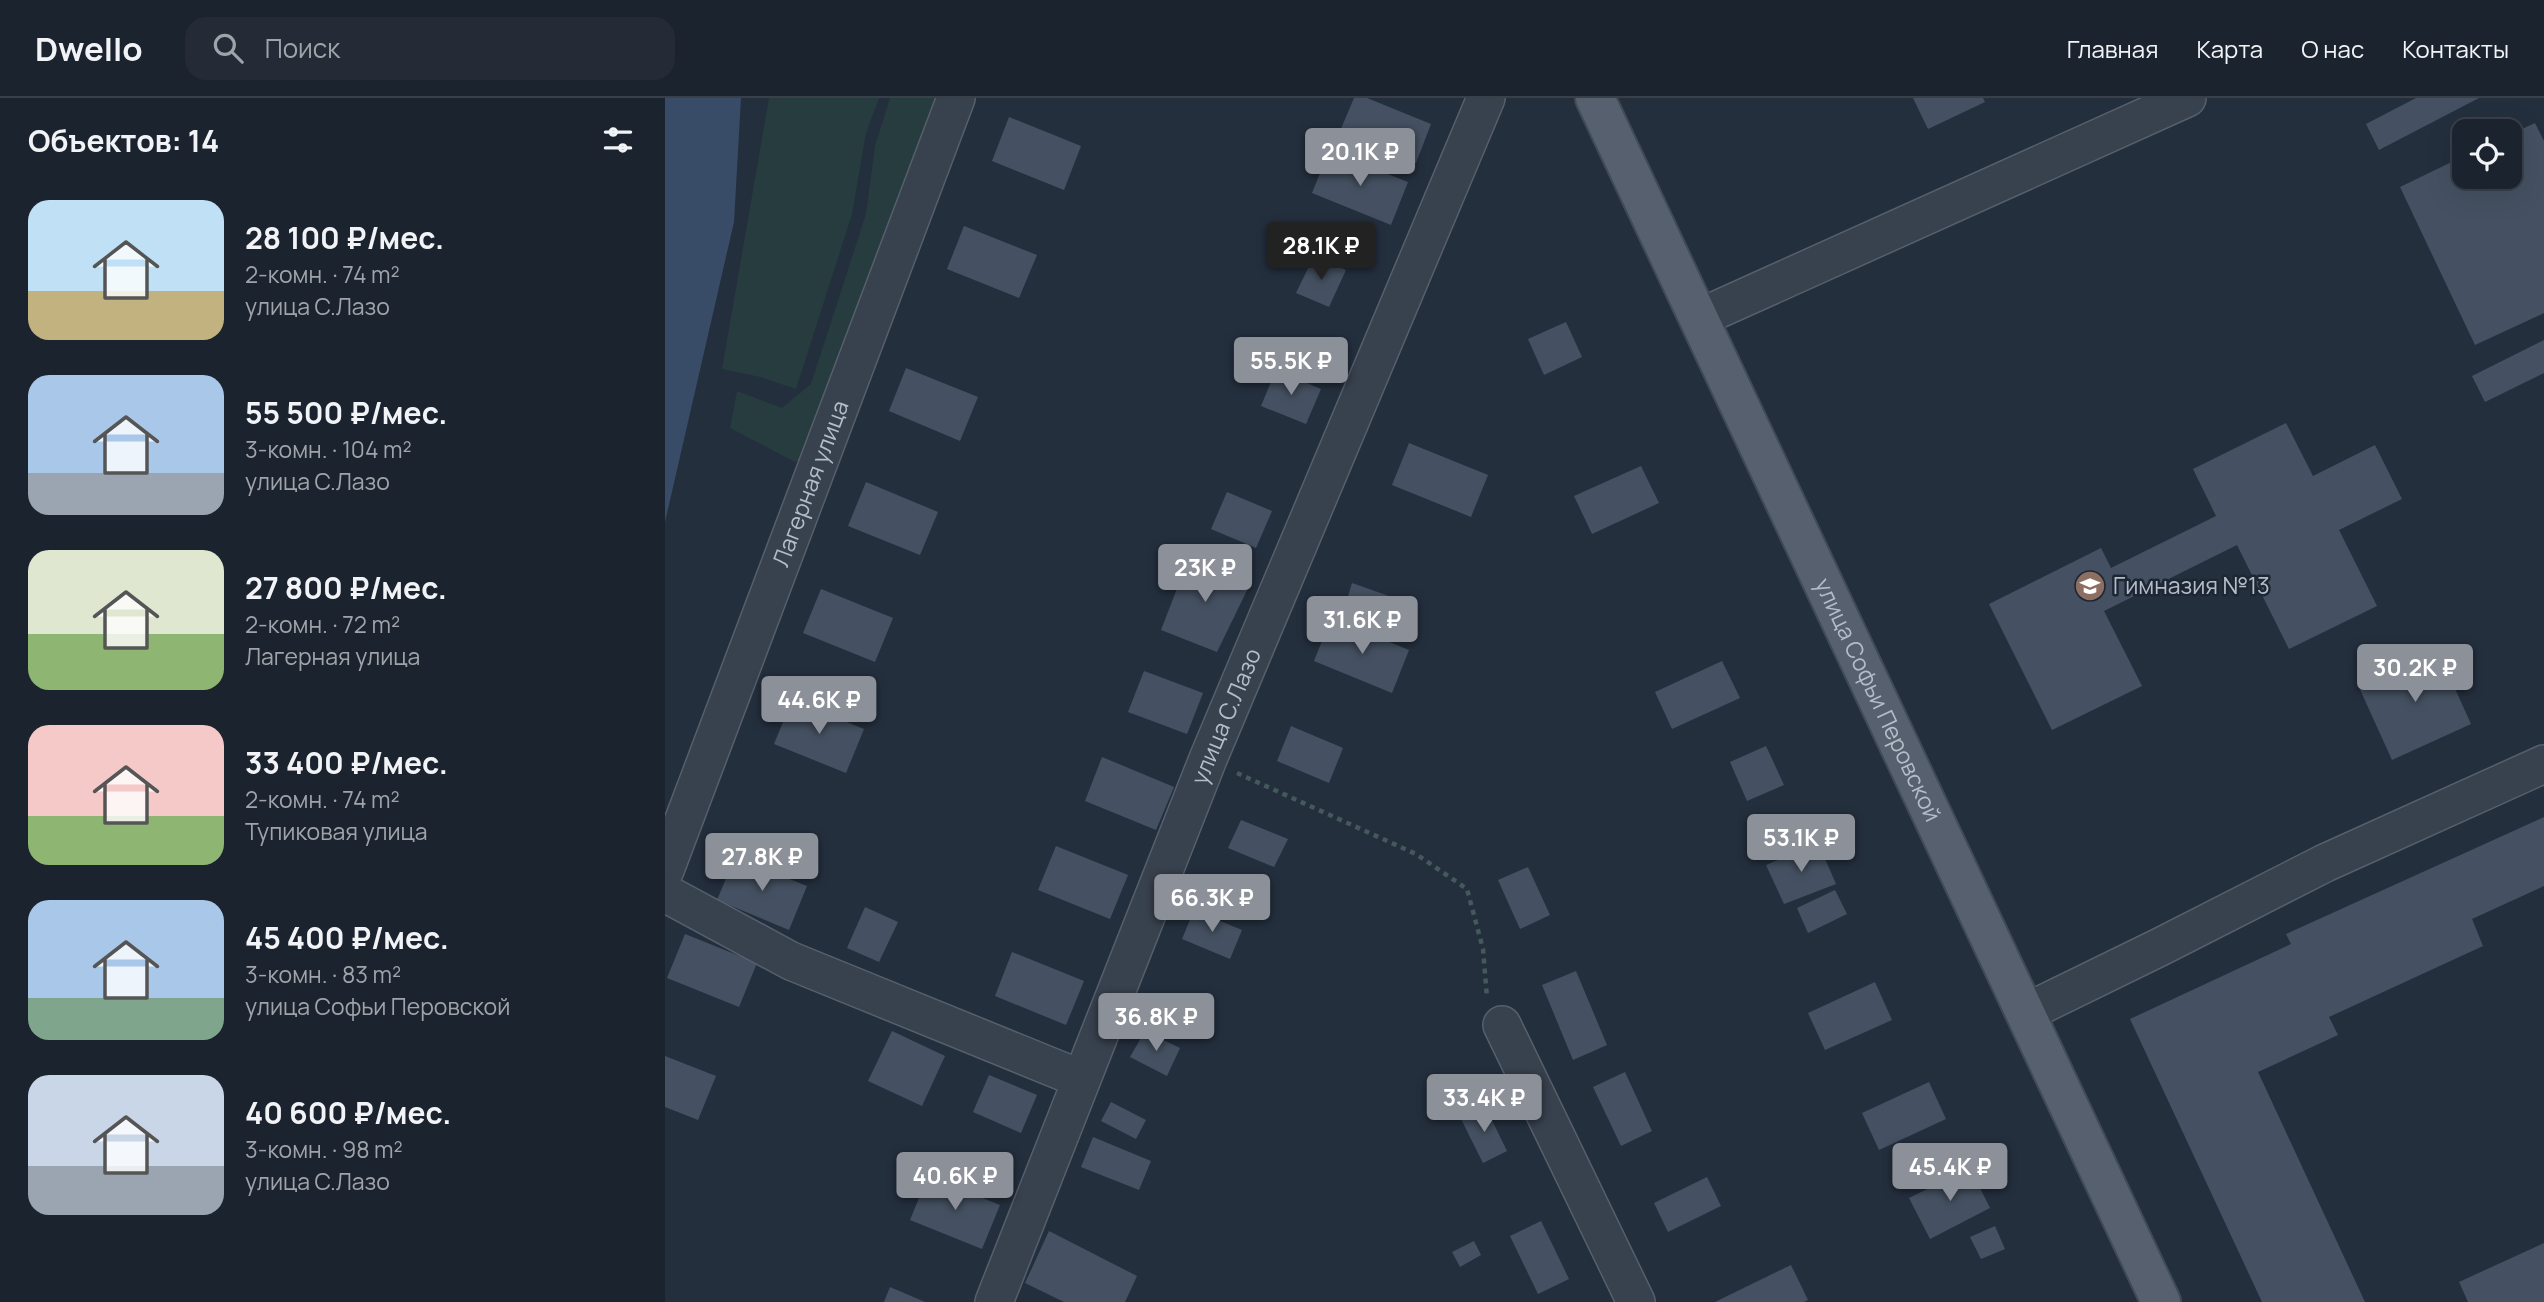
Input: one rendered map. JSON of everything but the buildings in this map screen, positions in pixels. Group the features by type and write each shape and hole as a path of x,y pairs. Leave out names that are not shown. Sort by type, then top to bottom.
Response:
{"main road":[{"name":"улица Софьи Перовской","path":"1595,98 2161,1302"}],"street":[{"name":"Лагерная улица","path":"665,870 956,98"},
{"name":"улица С.Лазо","path":"994,1302 1208,759 1486,98"},
{"path":"1699,318 2187,98"},
{"path":"2025,1013 2325,863 2544,764"},
{"path":"665,892 791,961 1081,1079"},
{"path":"1501,1025 1636,1302"}],"path":[{"path":"1208,759 1416,854 1467,889 1483,950 1485,994 1501,1025"}],"green space":[{"path":"769,98 879,98 866,133 852,214 796,389 760,377 722,369"},
{"path":"890,98 946,98 809,455 795,462 730,428 737,391 782,408 811,384 866,214 875,146"}],"water":[{"path":"665,98 741,98 734,222 665,522"}],"place":[{"name":"Гимназия №13","path":"2090,586"}]}
